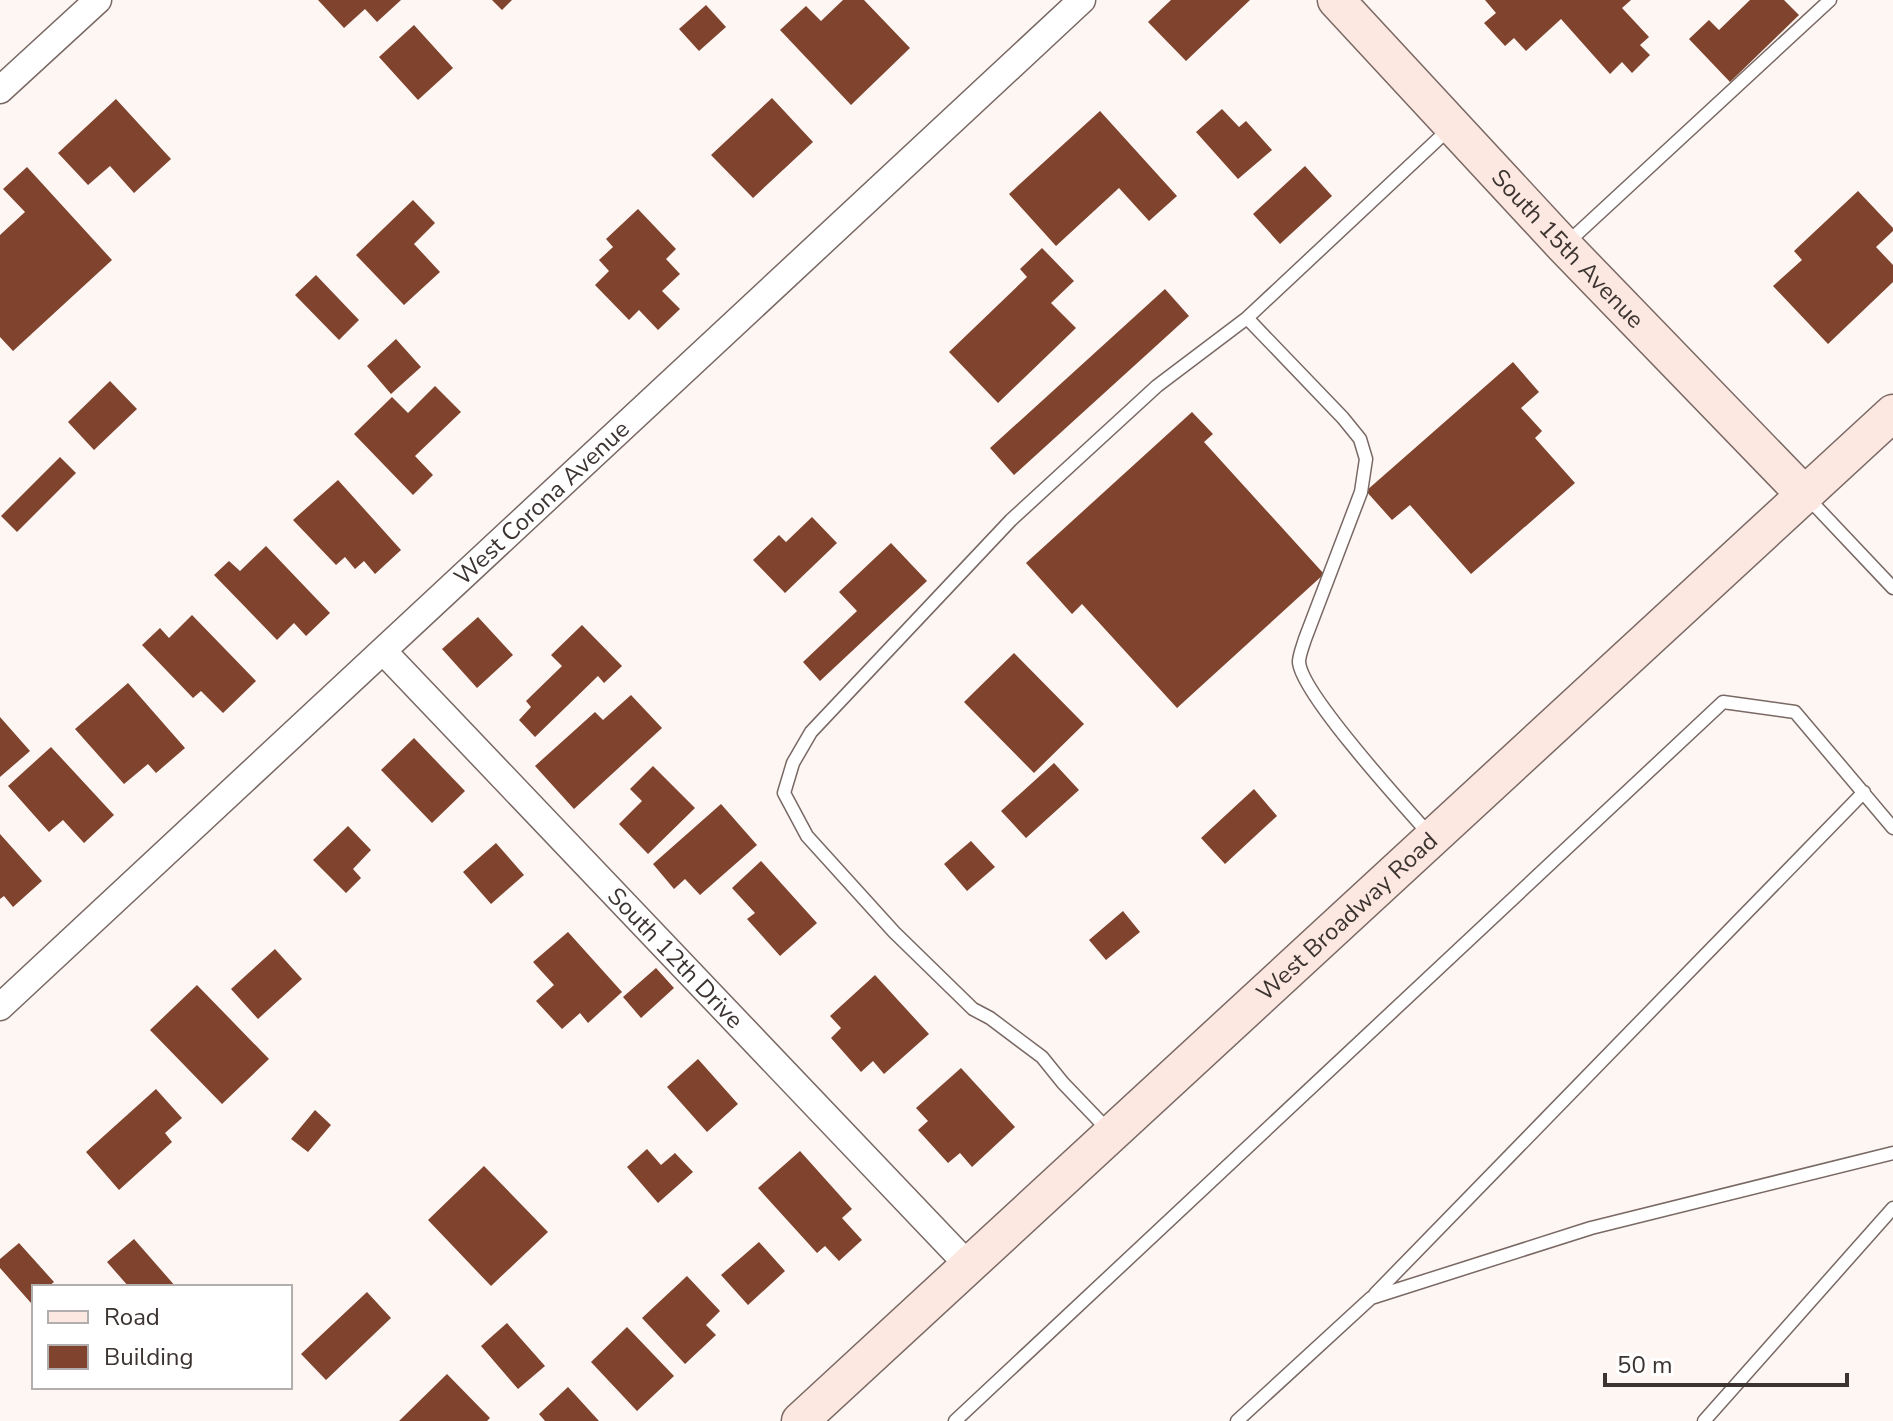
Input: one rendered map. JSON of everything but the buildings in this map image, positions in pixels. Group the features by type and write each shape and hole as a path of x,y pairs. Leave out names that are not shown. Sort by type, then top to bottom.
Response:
{"main road":[{"name":"South 15th Avenue","path":"1347,4 1453,126 1564,246 1805,495"},
{"name":"West Broadway Road","path":"800,1421 1893,413"}],"street":[{"path":"0,90 98,0"},
{"name":"West Corona Avenue","path":"0,1007 1082,0"},
{"name":"South 12th Drive","path":"383,651 968,1265"}],"lane":[{"path":"1564,246 1830,0"},
{"path":"1111,1134 1042,1057 973,1009 894,932 807,836 784,793 793,763 811,732 1011,520 1157,386 1247,318 1453,126"},
{"path":"1247,318 1343,418 1360,439 1366,459 1361,492 1305,639 1299,661 1303,677 1315,697 1393,794 1433,838"},
{"path":"1805,495 1893,588"},
{"path":"955,1421 1723,702 1795,712 1893,828"},
{"path":"1237,1421 1371,1298 1864,792"},
{"path":"1371,1298 1591,1228 1893,1153"},
{"path":"1704,1421 1893,1208"}]}
